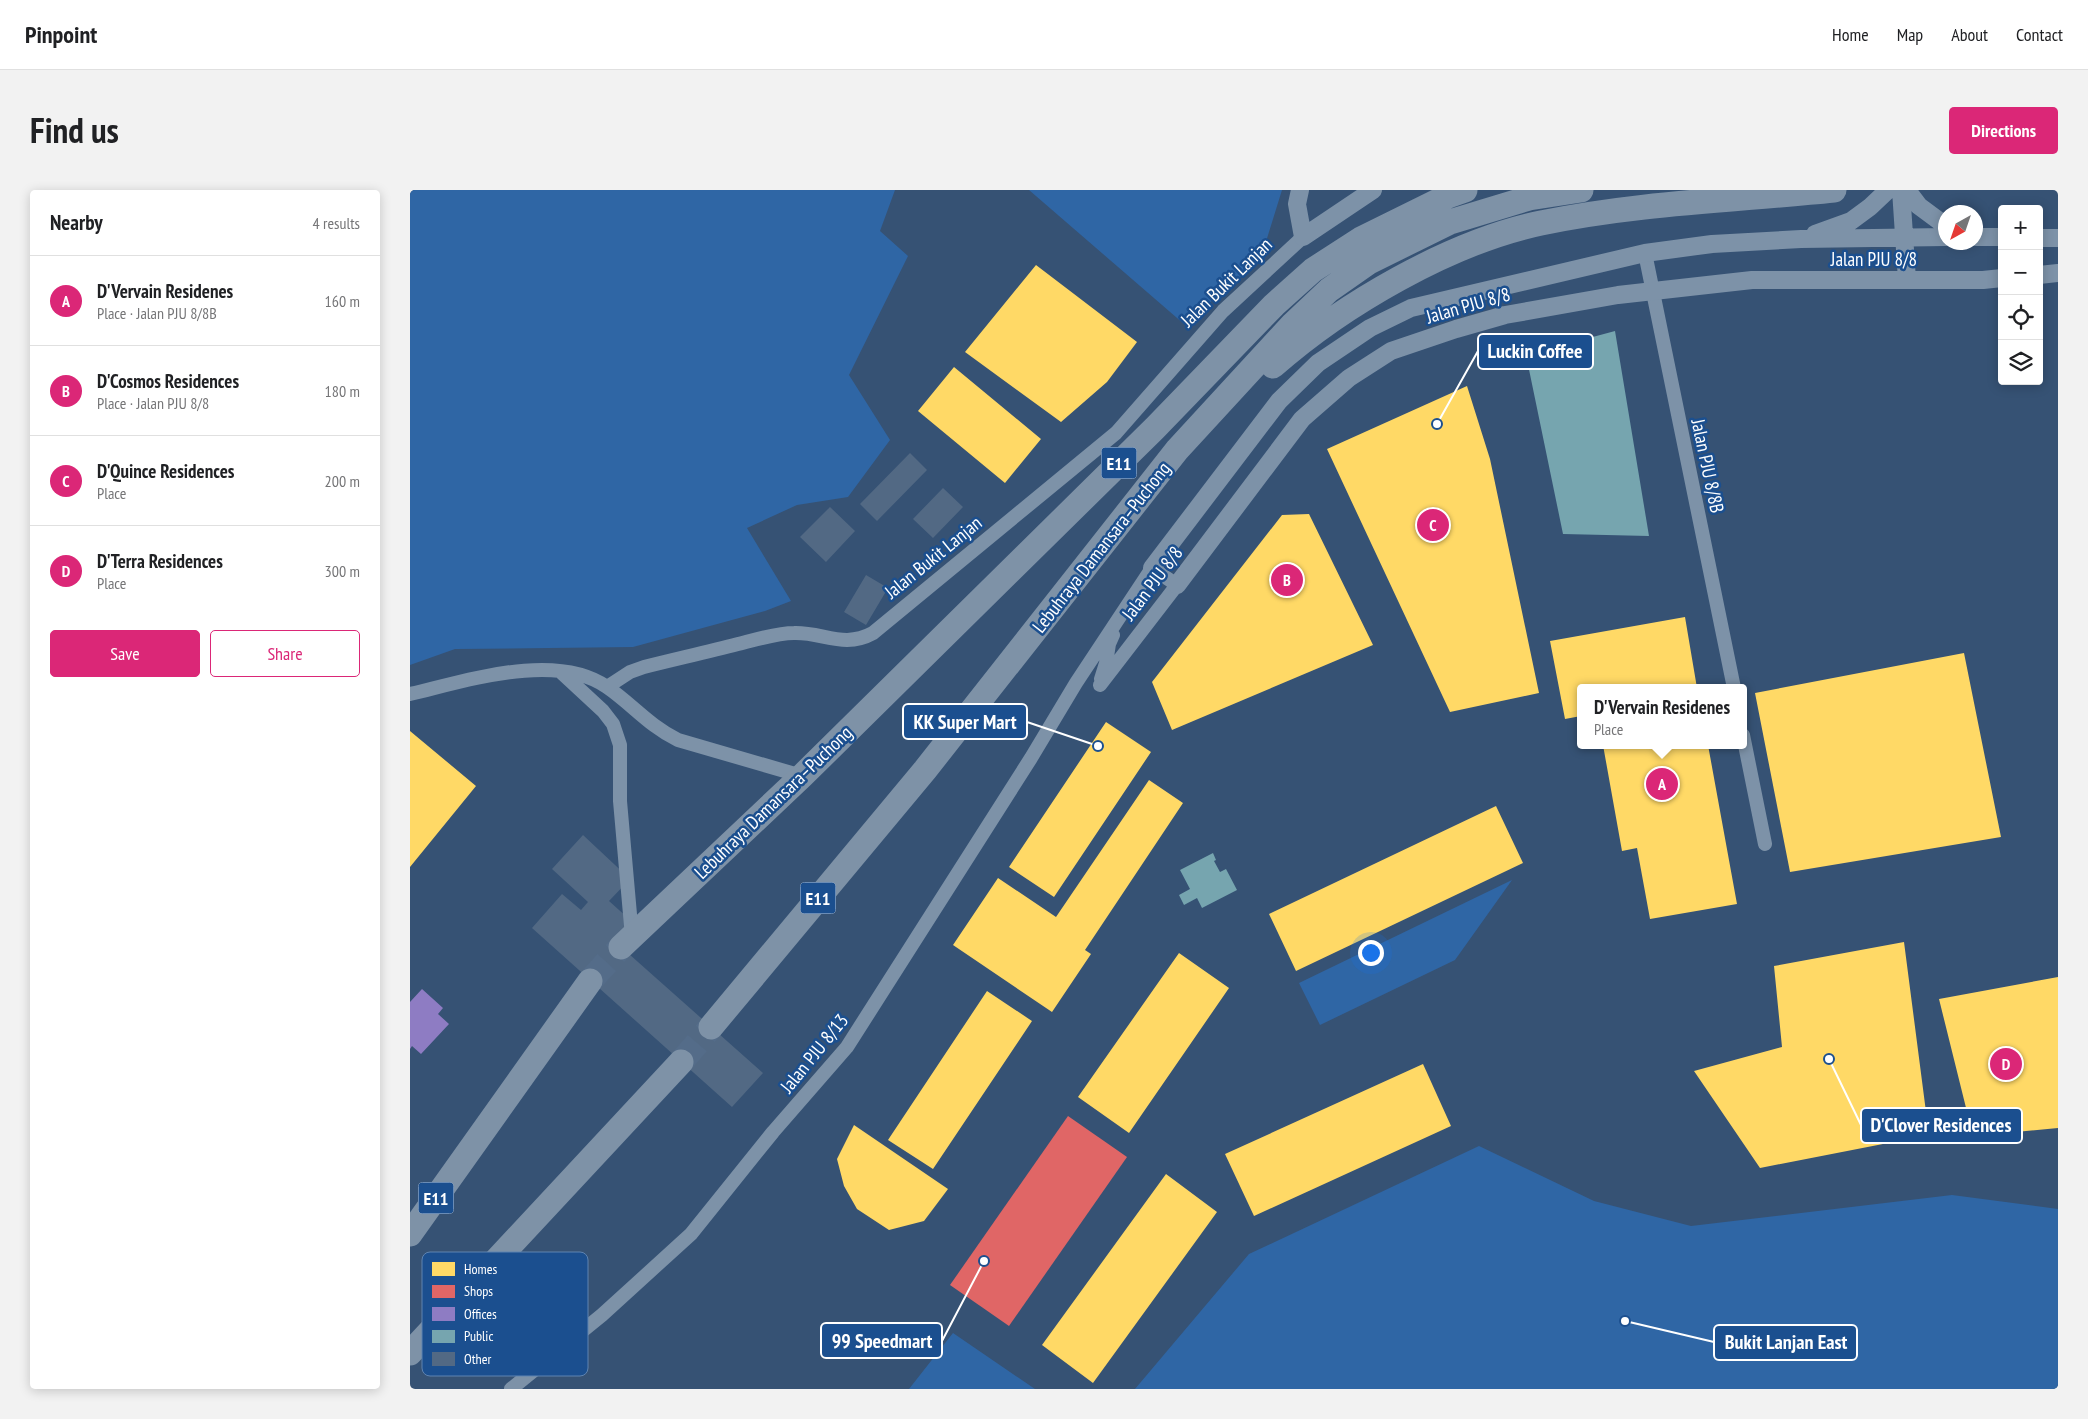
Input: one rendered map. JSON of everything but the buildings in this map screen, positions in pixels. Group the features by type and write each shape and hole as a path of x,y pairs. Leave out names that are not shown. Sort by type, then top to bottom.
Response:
{"highway":[{"name":"Lebuhraya Damansara–Puchong","path":"627,942 802,776 1148,435 1280,299 1313,270 1362,239 1448,196 1465,190"},
{"name":"Lebuhraya Damansara–Puchong","path":"711,1027 925,770 1177,450 1293,324 1329,290 1369,262 1450,222 1529,198 1580,190"},
{"path":"1177,450 1300,342 1358,302 1425,266 1489,238 1540,224 1588,215 1697,202 1834,190"},
{"name":"E11","path":"410,1234 590,981"},
{"path":"504,1252 681,1062"},
{"path":"410,1353 422,1340"}],"street":[{"path":"1300,190 1298,204 1303,237"},
{"name":"Jalan Bukit Lanjan","path":"607,687 630,672 644,667 753,640 794,632 834,640 863,639 873,634 1116,433 1223,311 1303,237 1373,190"},
{"path":"1801,239 1851,221 1888,190"},
{"path":"1901,190 1907,280"},
{"path":"1907,190 1919,206 1938,220"},
{"name":"Jalan PJU 8/8","path":"1126,606 1152,568 1278,401 1318,363 1370,328 1411,308 1645,253 1712,244 1801,239 1938,237"},
{"path":"1983,237 1998,237"},
{"path":"2043,238 2058,238"},
{"name":"Jalan PJU 8/8B","path":"1645,253 1733,684"},
{"path":"2043,275 2058,273"},
{"name":"Jalan PJU 8/8","path":"1106,663 1100,685 1302,419 1349,378 1391,351 1505,315 1541,307 1653,290 1752,280 1998,278"},
{"path":"1152,568 1177,585"},
{"path":"1106,663 1108,644 1126,606"},
{"name":"Jalan PJU 8/13","path":"588,1326 691,1234 773,1132 847,1047 1126,606"},
{"path":"1076,683 1131,644"},
{"path":"410,694 507,672 560,671 588,678 607,687 646,721 661,732 678,740 802,776"},
{"path":"560,671 613,724 620,745 620,801 627,942"},
{"path":"1746,749 1766,844"},
{"name":"Jalan PJU 8/13","path":"511,1389 527,1376"}],"shaded area":[{"path":"410,190 895,190 880,231 908,256 849,375 890,440 848,497 797,505 747,528 791,601 765,611 633,647 455,649 410,665"},
{"path":"1029,190 1282,190 1260,261 1184,324"},
{"path":"1512,880 1455,960 1320,1025 1299,983"},
{"path":"1479,1146 1594,1201 1691,1226 1952,1195 2058,1209 2058,1389 1135,1389 1249,1254"},
{"path":"953,1333 1035,1389 909,1389"}],"tunnel":[{"path":"590,981 621,947"},
{"path":"681,1062 711,1027"}],"place":[{"name":"Luckin Coffee","path":"1437,424"},
{"name":"D'Quince Residences","path":"1433,525"},
{"name":"D'Cosmos Residences","path":"1287,580"},
{"name":"KK Super Mart","path":"1098,746"},
{"name":"D'Vervain Residenes","path":"1662,784"},
{"name":"D'Clover Residences","path":"1829,1059"},
{"name":"D'Terra Residences","path":"2006,1064"},
{"name":"99 Speedmart","path":"984,1261"},
{"name":"Bukit Lanjan East","path":"1625,1321"}]}
